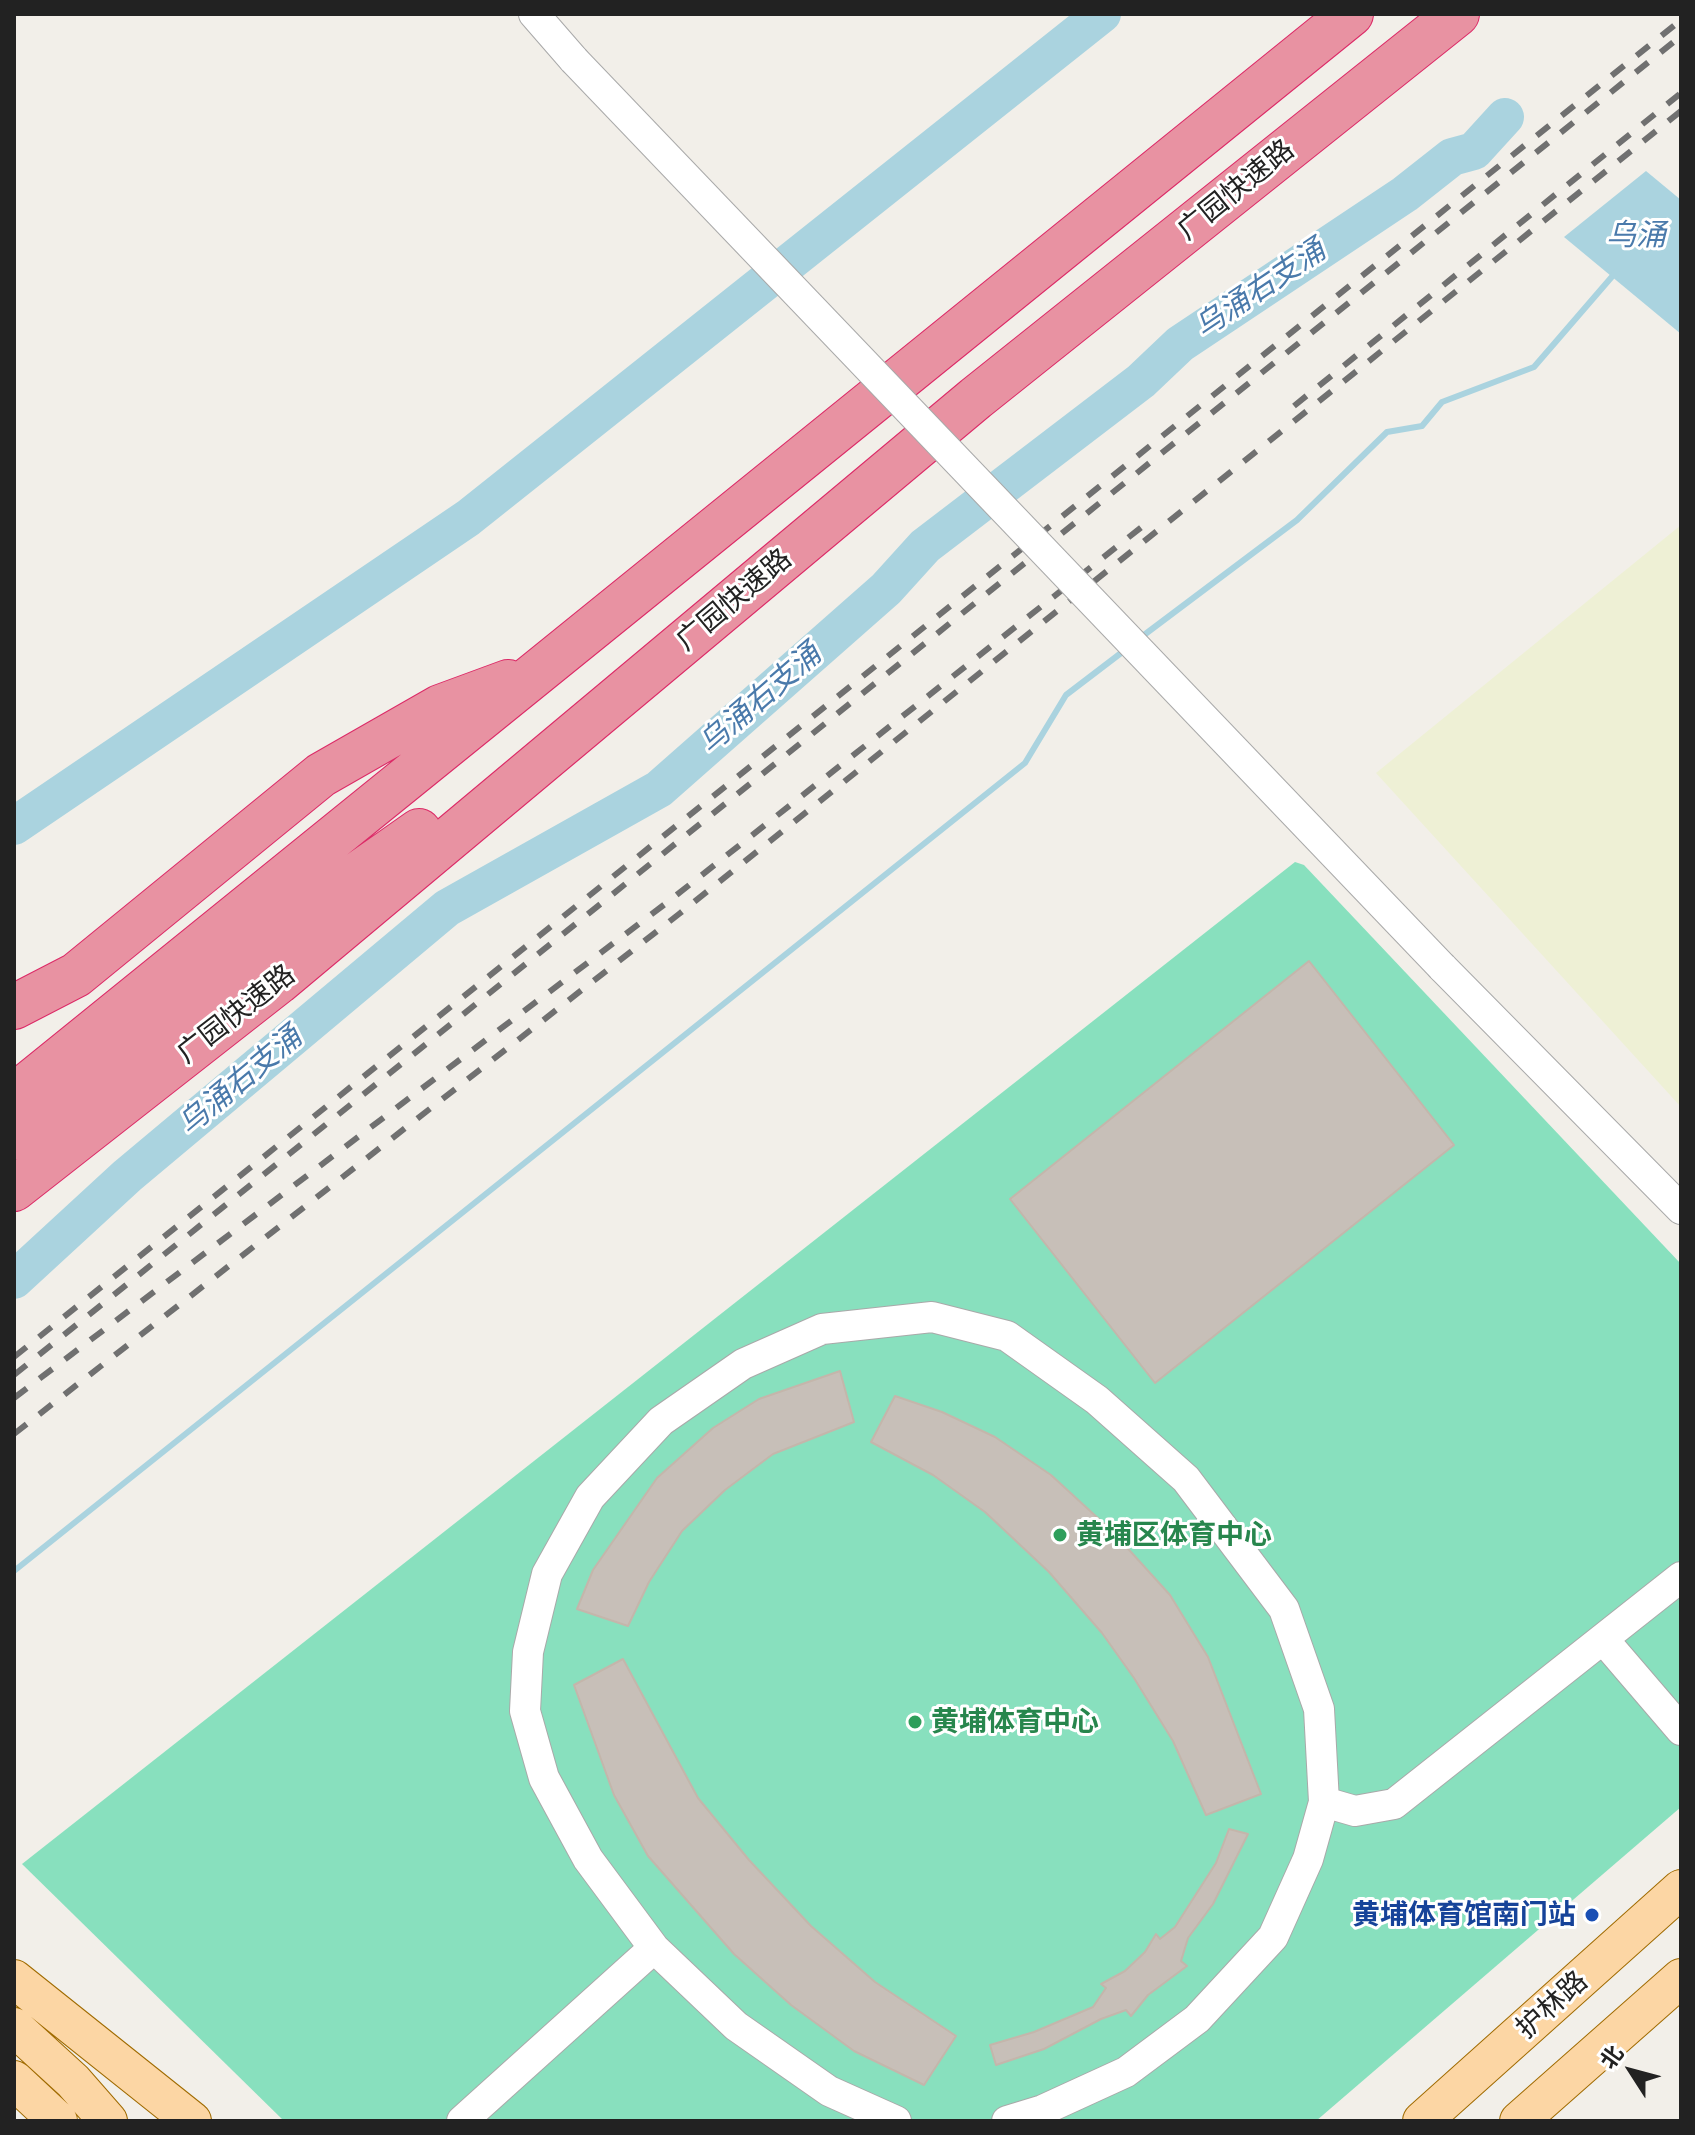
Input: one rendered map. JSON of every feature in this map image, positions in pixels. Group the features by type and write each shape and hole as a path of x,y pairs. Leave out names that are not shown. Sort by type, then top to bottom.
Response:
{"highway":[{"path":"14,1096 1351,14"},
{"name":"广园快速路","path":"14,1189 278,982 976,398 1457,14"},
{"path":"14,1007 76,975 321,775 440,707 540,670"},
{"path":"14,1137 175,1007 324,896 626,690"},
{"path":"14,1077 80,1043"}],"main road":[{"name":"护林路","path":"1422,2121 1681,1889"},
{"path":"1519,2121 1681,1978"},
{"path":"14,1979 192,2121"},
{"path":"14,2027 73,2081 108,2121"},
{"path":"14,2080 52,2117"},
{"path":"73,2081 131,2121"}],"street":[{"path":"534,14 574,60 1442,967 1681,1209"},
{"path":"896,2121 829,2091 736,2026 654,1948 588,1859 544,1778 525,1711 528,1652 547,1574 590,1497 661,1421 743,1364 822,1329 932,1317 1007,1336 1097,1400 1186,1479 1284,1609 1319,1709 1324,1802 1308,1859 1273,1937 1197,2019 1126,2072 1043,2110 1007,2121"},
{"path":"1324,1802 1355,1811 1394,1804 1681,1577"},
{"path":"1603,1639 1681,1730"},
{"path":"462,2121 654,1948"}],"green space":[{"path":"1681,525 1681,1107 1376,773"},
{"name":"黄埔区体育中心","path":"1295,862 1304,865 1681,1264 1681,1807 1316,2121 284,2121 22,1864"}],"water":[{"name":"乌涌","path":"1646,171 1681,200 1681,334 1564,237"}],"building":[{"path":"1309,961 1454,1145 1155,1383 1010,1199"},
{"path":"840,1371 854,1422 773,1454 725,1490 682,1531 649,1582 628,1626 577,1609 593,1570 657,1478 713,1428 759,1399"},
{"path":"895,1396 942,1412 995,1437 1051,1475 1112,1531 1170,1595 1208,1657 1261,1794 1206,1815 1173,1741 1134,1678 1102,1633 1049,1572 985,1512 933,1475 871,1442"},
{"path":"623,1659 698,1798 749,1860 811,1926 875,1982 956,2036 924,2085 854,2051 791,2005 734,1954 648,1856 614,1795 574,1685"},
{"path":"1229,1829 1248,1834 1213,1904 1188,1938 1181,1961 1187,1966 1148,1995 1131,2016 1126,2010 1101,2019 1044,2049 996,2065 990,2045 1034,2032 1093,2007 1106,1988 1101,1984 1125,1971 1145,1952 1156,1934 1160,1939 1175,1927 1216,1863"}],"waterway":[{"name":"乌涌右支涌","path":"14,826 468,518 1102,14"},
{"name":"乌涌右支涌","path":"14,1280 127,1176 447,908 659,789 886,589 925,546 1141,381 1180,344 1405,194 1452,157 1474,151 1505,117"},
{"path":"1140,638 1297,520 1387,432 1422,426 1442,402 1534,367 1616,272"},
{"path":"14,1571 1025,763 1066,695 1125,650"}],"railway":[{"path":"14,1357 1681,20"},
{"path":"14,1375 1681,36"},
{"path":"1294,406 1681,93"},
{"path":"14,1434 679,914 1681,111"},
{"path":"14,1398 669,901 1153,518"}],"place":[{"name":"黄埔区体育中心","path":"1060,1535"},
{"name":"黄埔体育中心","path":"915,1722"},
{"name":"黄埔体育馆南门站","path":"1592,1915"}]}
